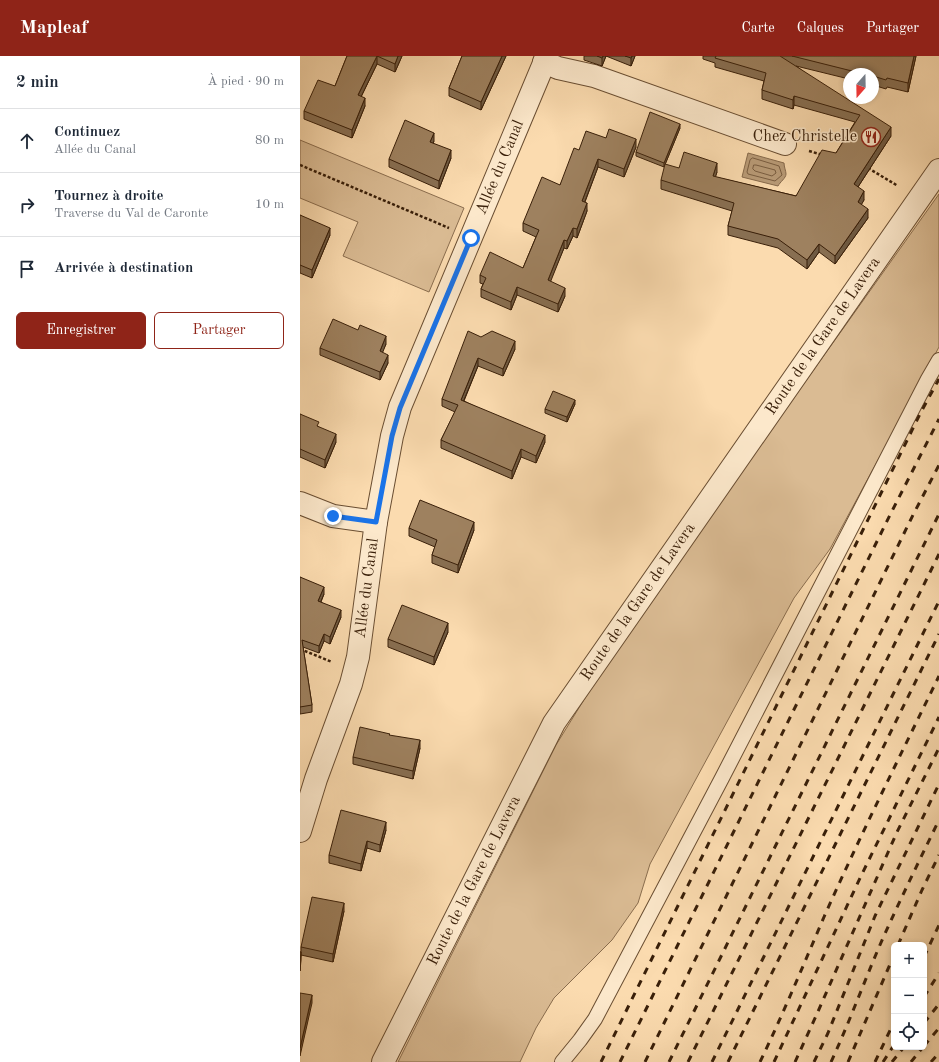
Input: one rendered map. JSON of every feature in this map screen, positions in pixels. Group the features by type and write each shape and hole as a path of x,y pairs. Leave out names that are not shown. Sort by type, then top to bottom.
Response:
{"street":[{"path":"545,59 558,68 594,76 785,144"},
{"name":"Allée du Canal","path":"300,832 308,776 351,684 358,657 376,522 392,436 400,408 545,59"},
{"name":"Route de la Gare de Lavera","path":"383,1062 554,723 939,170"},
{"path":"300,503 333,516 376,522"}],"lane":[{"path":"562,1062 595,1019 939,360"}],"path":[{"path":"785,144 825,155"},
{"path":"300,165 471,238"},
{"path":"865,166 919,198"},
{"path":"300,649 354,671"}],"shaded area":[{"path":"300,140 464,208 429,292 343,256 358,222 300,198"},
{"path":"939,194 939,347 830,549 794,598 650,864 638,903 612,940 554,998 536,1028 520,1062 398,1062 556,745 619,643"}],"water":[{"path":"748,153 784,163 786,176 778,186 742,177"}],"building":[{"path":"347,56 377,56 358,95 365,98 352,130 304,111 318,80 335,86"},
{"path":"377,56 398,56 395,64"},
{"path":"462,56 502,56 481,102 449,88"},
{"path":"716,56 780,56 843,96 843,104 855,104 891,127 854,184 864,191 858,202 868,209 835,256 819,244 807,260 778,239 728,226 734,203 661,180 665,164 679,168 684,152 717,163 713,176 796,196 822,150 836,153 860,115 794,96 793,100 762,90 766,73 715,58"},
{"path":"792,56 914,56 908,83 887,78 886,80 879,78 879,68 843,69"},
{"path":"650,112 680,124 664,163 636,152"},
{"path":"405,120 434,133 430,142 451,150 439,181 389,159"},
{"path":"609,129 636,139 624,169 598,159 582,201 587,203 577,229 573,228 567,241 564,240 548,280 565,288 558,304 517,287 511,302 481,289 486,278 480,275 490,252 523,268 539,230 523,223 542,177 560,185 574,148 579,150 586,131 606,138"},
{"path":"300,215 330,228 312,270 300,265"},
{"path":"333,319 358,330 360,325 386,336 380,351 388,355 380,372 320,348"},
{"path":"468,331 481,337 492,331 515,341 503,369 478,358 461,400 545,435 536,456 521,449 512,471 441,440 458,405 442,399"},
{"path":"553,391 575,400 567,417 545,409"},
{"path":"300,414 319,422 317,426 336,434 325,460 300,449"},
{"path":"420,500 474,522 458,565 432,555 437,540 409,528"},
{"path":"300,577 324,587 318,601 341,610 330,637 324,634 319,646 302,640 312,705 300,707"},
{"path":"402,605 448,623 434,657 388,639"},
{"path":"360,727 390,734 389,735 420,740 413,771 353,757"},
{"path":"341,810 386,822 380,845 367,841 361,864 329,855"},
{"path":"312,897 344,903 333,954 301,947"},
{"path":"300,993 312,995 300,1048"}],"railway":[{"path":"601,1062 921,412 939,379"},
{"path":"620,1062 890,515 939,419"},
{"path":"645,1062 913,515 939,465"},
{"path":"669,1062 939,514"},
{"path":"688,1062 939,554"},
{"path":"712,1062 939,601"},
{"path":"728,1062 939,634"},
{"path":"760,1062 852,856 939,676"},
{"path":"774,1062 861,876 939,717"},
{"path":"795,1062 897,832 939,748"},
{"path":"814,1062 828,1033 875,916 939,784"},
{"path":"831,1062 883,938 939,820"},
{"path":"899,942 939,855"},
{"path":"927,951 939,925"},
{"path":"848,1062 891,962"},
{"path":"927,992 939,973"},
{"path":"927,1019 939,1004"},
{"path":"875,1062 891,1028"},
{"path":"927,1042 939,1028"},
{"path":"883,1062 891,1050"},
{"path":"892,1062 902,1050"},
{"path":"911,1062 921,1050"},
{"path":"931,1062 939,1053"}],"place":[{"name":"Chez Christelle","path":"871,137"}],"route":[{"path":"333,516 376,522 392,436 400,408 471,238"}]}
